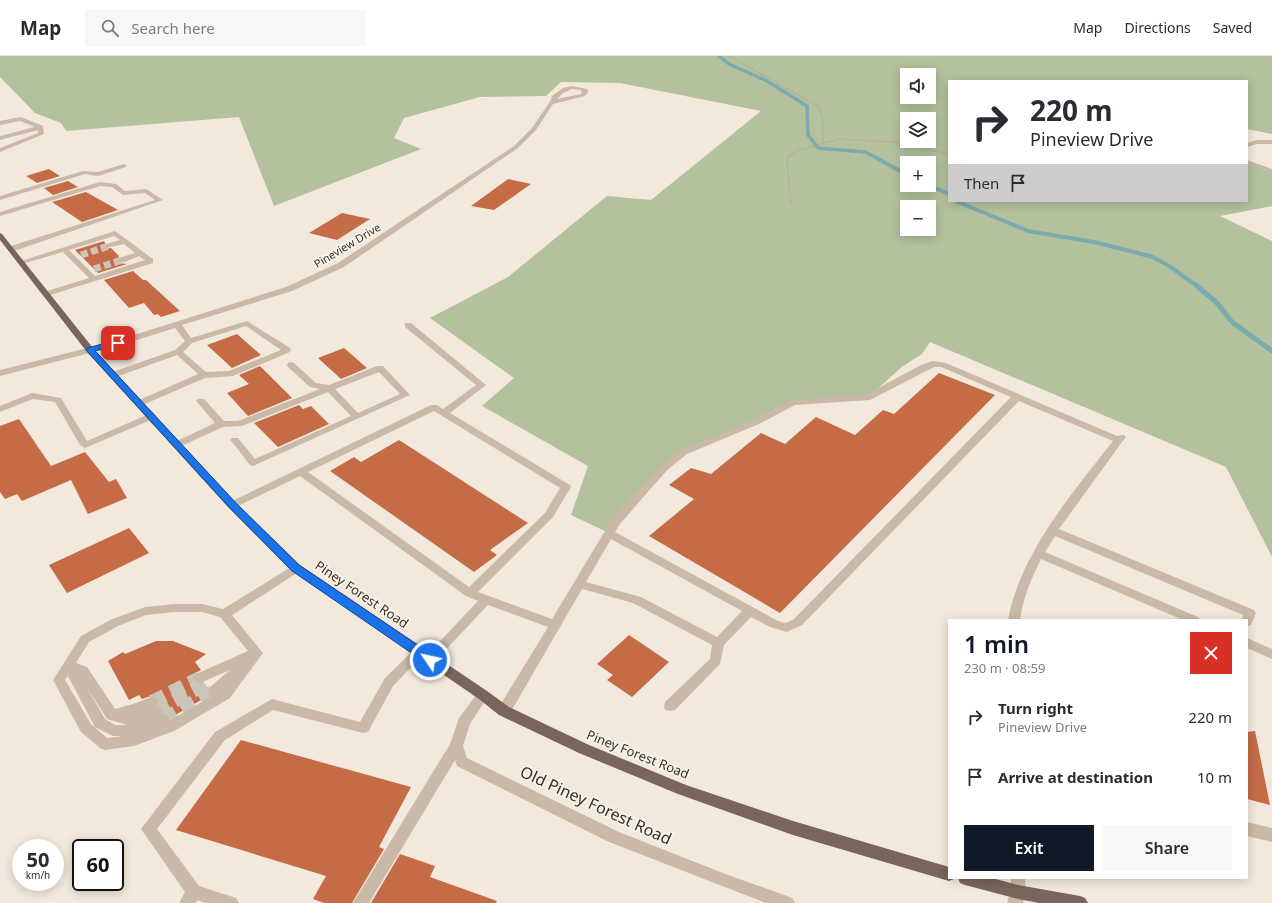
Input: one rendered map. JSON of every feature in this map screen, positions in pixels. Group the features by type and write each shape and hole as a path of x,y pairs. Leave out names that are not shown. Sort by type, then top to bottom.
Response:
{"main road":[{"name":"Piney Forest Road","path":"4,242 22,262 90,350 178,444 232,505 296,568 430,660 483,694 504,711 584,749 683,790 793,828 948,874"},
{"path":"969,879 1017,891 1080,903"}],"street":[{"name":"Pineview Drive","path":"0,373 90,350 289,289 340,265 516,147 530,133 554,101"},
{"path":"0,123 21,119 41,127"},
{"path":"0,138 41,127"},
{"path":"0,150 41,134 41,127"},
{"path":"1248,145 1257,142 1272,142"},
{"path":"1248,162 1272,171"},
{"path":"0,198 86,172 98,174 124,166"},
{"path":"0,214 100,184 114,185 123,193 146,191 160,200 59,235 4,242"},
{"path":"22,262 115,233 150,261 47,294"},
{"path":"109,246 125,241"},
{"path":"64,249 77,257 91,270 94,279"},
{"path":"122,260 141,254"},
{"path":"113,375 178,352 189,341 247,323 287,350 230,374 204,375 140,403"},
{"path":"177,324 189,341"},
{"path":"408,325 482,385 443,413"},
{"path":"178,352 204,375"},
{"path":"504,711 616,522 664,468 684,452 756,422 793,402 867,398 924,367 933,364 943,365 1120,439 1076,497 1039,554 1023,582 1014,619"},
{"path":"291,365 313,385 330,388 357,417"},
{"path":"178,444 221,424 239,424 380,368 406,395 253,463 235,440"},
{"path":"0,409 32,396 58,400 85,445 152,416"},
{"path":"609,533 749,611 774,624 787,628 798,622 1017,397"},
{"path":"201,401 221,424"},
{"path":"232,505 434,407 566,487 548,515 470,593"},
{"path":"301,472 470,593 555,625"},
{"path":"1054,531 1250,613 1248,619"},
{"path":"1039,554 1192,619"},
{"path":"224,614 296,568"},
{"path":"580,584 637,600 718,643"},
{"path":"430,660 486,600"},
{"path":"202,608 224,614 257,652 226,694 169,727 134,740 105,744 86,728 59,680 85,639 114,623 145,611 202,608"},
{"path":"670,706 716,661 718,643 749,611"},
{"path":"1248,643 1272,654"},
{"path":"257,652 207,684 257,652"},
{"path":"231,903 191,898 148,829 220,736 272,704 364,728 389,682 419,652"},
{"path":"69,665 84,670 112,715 136,709 157,710 132,730 113,731 100,723 69,665"},
{"path":"361,903 456,746 464,722 483,694"},
{"name":"Old Piney Forest Road","path":"456,746 462,762 614,837 728,882 788,903"},
{"path":"1248,829 1272,835"}],"path":[{"path":"729,56 818,107 822,112 823,143"},
{"path":"791,204 787,160 788,156 796,151 839,139 877,140 905,144 948,154"}],"green space":[{"path":"0,56 1272,56 1272,134 1248,129 1248,80 948,80 948,202 1248,202 1248,162 1272,171 1272,206 1220,216 1272,241 1272,557 1226,467 930,342 922,354 902,367 867,398 793,402 684,452 609,533 571,515 588,466 482,406 514,378 430,318 508,277 607,196 651,200 761,111 620,83 561,82 546,96 480,97 404,118 394,138 421,149 274,206 239,117 66,131 61,123 35,113 0,77"}],"building":[{"path":"49,169 60,176 37,183 26,176"},
{"path":"508,179 531,184 494,210 471,206"},
{"path":"68,181 78,187 53,195 44,188"},
{"path":"86,192 118,210 82,222 52,202"},
{"path":"342,213 370,219 337,240 309,233"},
{"path":"104,241 105,249 111,248 119,256 118,263 127,264 98,273 75,250"},
{"path":"133,271 143,280 146,280 180,311 161,317 158,314 154,315 144,303 129,308 104,280"},
{"path":"237,334 261,355 232,368 207,345"},
{"path":"344,348 367,368 341,379 318,358"},
{"path":"260,366 292,398 248,416 227,393 249,384 239,375"},
{"path":"939,373 995,395 780,613 649,536 694,499 669,485 691,468 711,474 761,433 785,444 816,417 855,435 883,410 894,414"},
{"path":"299,405 303,409 311,406 329,424 278,447 254,423"},
{"path":"19,419 51,466 85,452 109,482 116,479 127,498 88,514 71,480 22,501 17,494 5,499 0,492 0,426"},
{"path":"399,440 528,523 490,550 497,555 474,572 330,471 354,457 361,462"},
{"path":"129,528 149,553 67,593 49,565"},
{"path":"629,635 669,662 632,697 607,680 613,675 597,664"},
{"path":"156,641 173,641 206,654 195,662 201,670 195,673 190,679 203,699 170,718 169,714 156,697 151,696 142,699 139,695 129,700 108,661 123,652 125,654"},
{"path":"1255,731 1270,805 1248,799 1248,732"},
{"path":"241,740 411,787 379,847 384,849 352,903 324,903 313,899 326,876 176,830"},
{"path":"400,854 435,866 430,877 497,901 496,903 371,903"}],"waterway":[{"path":"719,56 729,64 767,81 807,106 808,135 818,148 865,152 875,157"},
{"path":"875,157 900,171"},
{"path":"936,188 948,194"},
{"path":"958,202 1028,231 1094,242 1153,257 1169,266 1197,286"},
{"path":"1196,285 1217,303 1232,322 1272,351"}],"tunnel":[{"path":"81,255 109,246"},
{"path":"94,269 122,260"},
{"path":"152,702 200,678"},
{"path":"156,711 207,683"},
{"path":"163,719 214,691"}],"route":[{"path":"118,343 90,350 232,505 296,568 430,660"}]}
